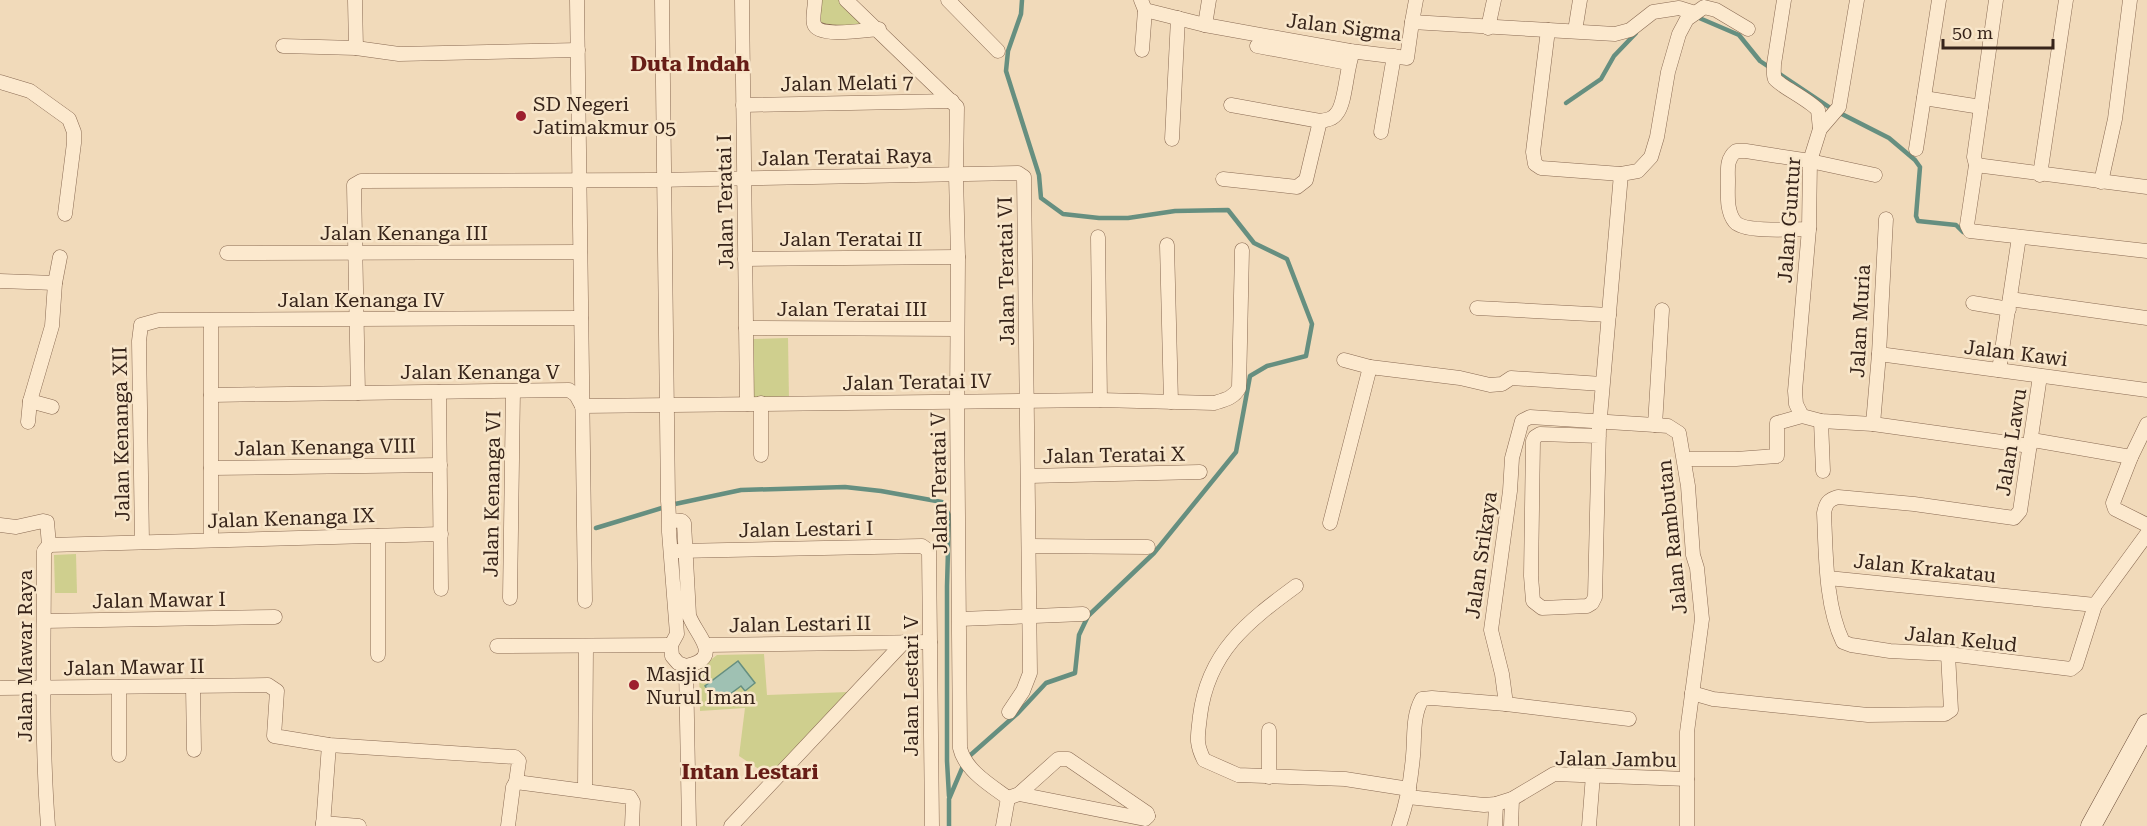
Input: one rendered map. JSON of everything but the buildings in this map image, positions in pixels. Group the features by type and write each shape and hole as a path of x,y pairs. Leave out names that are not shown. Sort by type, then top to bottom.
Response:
{"main road":[{"path":"2091,826 2147,724"}],"street":[{"path":"355,0 356,48"},
{"path":"577,0 585,602"},
{"path":"662,0 669,511 676,634 671,645 674,660 686,666 699,662 705,654 706,645 701,635 691,625 689,615 684,523 669,511"},
{"name":"Jalan Teratai I","path":"742,0 746,328 761,455"},
{"path":"815,0 813,24 816,29 824,33 879,29"},
{"path":"846,0 952,101"},
{"path":"948,0 998,51"},
{"path":"1205,25 1209,0"},
{"path":"1413,22 1416,0"},
{"path":"1488,27 1494,0"},
{"path":"1575,31 1580,0"},
{"path":"1784,0 1774,69 1777,81 1818,110 1820,129"},
{"name":"Jalan Guntur","path":"1802,416 1796,404 1795,391 1809,229 1810,161 1820,129 1836,112 1857,0"},
{"path":"1916,149 1940,0"},
{"path":"1996,0 1974,157 1976,165 1967,225 1970,231 2147,251"},
{"path":"2040,175 2066,0"},
{"path":"2101,182 2115,119 2130,0"},
{"path":"1142,50 1143,5"},
{"name":"Jalan Sigma","path":"1143,5 1205,25 1349,57 1407,58 1413,22 1615,34 1630,30 1662,5 1716,10 1748,29"},
{"path":"1548,30 1533,152 1536,164 1541,168 1621,174 1638,171 1651,157 1657,137 1668,72 1679,34 1687,19 1702,7"},
{"path":"1172,139 1178,18"},
{"path":"283,46 356,48 399,54 578,50"},
{"path":"1231,105 1320,121 1331,118 1339,112 1349,57 1257,46"},
{"path":"1381,132 1394,56"},
{"path":"0,82 30,91 69,119 74,132 74,143 65,214"},
{"path":"1924,98 1981,107"},
{"name":"Jalan Melati 7","path":"743,105 952,101"},
{"name":"Jalan Teratai V","path":"952,101 957,107 960,748 962,757 983,780 1013,796"},
{"path":"1223,179 1297,187 1301,185 1306,180 1320,121"},
{"path":"1809,229 1743,227 1736,223 1728,202 1729,162 1732,154 1736,151 1810,161 1875,175"},
{"path":"1976,165 2147,187"},
{"name":"Jalan Teratai Raya","path":"355,253 354,185 361,181 665,180 1018,173 1024,177"},
{"path":"1599,436 1540,434 1533,441 1531,576 1533,601 1542,608 1587,606 1595,597 1602,384 1621,174"},
{"name":"Jalan Teratai VI","path":"1009,712 1023,691 1030,673 1024,177"},
{"name":"Jalan Muria","path":"1873,424 1886,219"},
{"path":"1098,237 1100,400"},
{"path":"2000,370 2019,237"},
{"path":"1167,245 1171,402"},
{"name":"Jalan Teratai IV","path":"582,406 1100,400 1214,403 1236,394 1240,382 1242,250"},
{"name":"Jalan Kenanga III","path":"227,253 580,252"},
{"path":"355,253 358,393"},
{"path":"28,422 30,401 52,326 55,284 60,257"},
{"name":"Jalan Teratai II","path":"745,259 958,258"},
{"path":"0,280 55,284"},
{"path":"1973,303 2009,304 2147,318"},
{"path":"1477,308 1609,315"},
{"path":"1655,425 1662,310"},
{"name":"Jalan Kenanga IV","path":"141,325 159,320 581,318"},
{"path":"211,321 211,540"},
{"name":"Jalan Kenanga XII","path":"141,325 142,542"},
{"name":"Jalan Teratai III","path":"746,328 957,329"},
{"name":"Jalan Kawi","path":"1879,354 2147,390"},
{"path":"1344,360 1370,367 1460,378 1490,385 1502,384 1511,378 1602,384"},
{"path":"1330,523 1370,367"},
{"name":"Jalan Lawu","path":"1914,504 2014,518 2020,511 2040,376"},
{"name":"Jalan Kenanga VI","path":"510,598 513,390"},
{"name":"Jalan Kenanga V","path":"211,395 569,390 576,395 582,406"},
{"path":"440,392 441,589"},
{"path":"30,401 52,407"},
{"path":"1684,459 1777,456 1777,423 1802,416 1821,421 1873,424 2131,457"},
{"name":"Jalan Srikaya","path":"1506,704 1502,674 1491,630 1516,437 1522,421 1530,417 1600,421"},
{"name":"Jalan Rambutan","path":"1600,421 1668,426 1679,432 1702,619 1687,732 1687,826"},
{"path":"1821,421 1823,471"},
{"path":"2147,424 2113,503 2115,509 2147,525"},
{"name":"Jalan Kenanga VIII","path":"211,468 440,465"},
{"name":"Jalan Teratai X","path":"1029,476 1200,472"},
{"name":"Jalan Krakatau","path":"1914,504 1838,497 1830,499 1825,505 1824,513 1828,578 2095,605"},
{"path":"0,525 16,527 47,522 49,545"},
{"name":"Jalan Kenanga IX","path":"142,542 441,534"},
{"path":"2095,605 2147,534"},
{"path":"378,536 378,655"},
{"name":"Jalan Mawar Raya","path":"48,826 45,783 44,551 49,545 142,542"},
{"name":"Jalan Lestari I","path":"670,551 922,546 926,548"},
{"path":"1029,546 1148,547"},
{"name":"Jalan Lestari V","path":"926,548 930,555 932,826"},
{"name":"Jalan Kelud","path":"1828,578 1838,631 1843,642 1890,651 1948,654 2071,669 2076,665 2095,605"},
{"name":"Jalan Jambu","path":"1296,586 1265,609 1223,651 1210,673 1201,706 1197,745 1204,760 1238,775 1345,779 1409,793 1484,805 1512,799 1535,786 1545,777 1554,774 1687,779"},
{"path":"960,619 1083,614"},
{"path":"651,645 668,632 674,615"},
{"name":"Jalan Mawar I","path":"44,621 274,617"},
{"path":"731,826 904,642"},
{"name":"Jalan Lestari II","path":"706,645 930,642"},
{"path":"497,646 671,645"},
{"path":"585,790 586,646"},
{"path":"1692,693 1713,699 1868,715 1946,714 1951,710 1948,654"},
{"path":"686,666 689,826"},
{"name":"Jalan Mawar II","path":"0,688 268,685 277,691 278,698 273,736 329,746"},
{"path":"193,686 195,750"},
{"path":"119,687 119,755"},
{"path":"1400,826 1409,793 1414,728 1422,699 1506,704 1629,719"},
{"path":"1269,730 1269,777"},
{"path":"359,826 323,825 329,746 515,757 519,761 508,826"},
{"path":"1003,826 1013,796 1058,759 1063,758 1078,765 1147,813 1148,816 1145,819 1013,796"},
{"path":"1588,826 1593,775"},
{"path":"516,782 630,797 633,802 632,826"},
{"path":"1511,826 1512,799"},
{"path":"1496,804 1496,826"}],"green space":[{"path":"817,0 841,0 869,26 819,27"},
{"path":"788,338 789,400 753,400 752,339"},
{"path":"76,554 77,593 55,593 54,555"},
{"path":"764,654 767,695 848,692 771,777 739,756 745,708 700,711 699,669 717,655"}],"shaded area":[{"path":"738,661 755,683 745,691 741,686 718,703 705,686"}],"waterway":[{"path":"949,826 949,799 966,759 1018,713 1046,683 1075,673 1079,635 1088,616 1154,553 1236,452 1250,376 1267,366 1306,356 1312,324 1287,259 1254,243 1228,210 1175,211 1128,218 1099,218 1063,214 1041,198 1039,175 1006,71 1008,51 1021,14 1022,0"},
{"path":"1697,17 1739,35 1760,61 1832,109 1889,138 1920,167 1916,216 1918,221 1956,225 1963,232"},
{"path":"1566,103 1601,79 1614,56 1636,33"},
{"path":"596,528 675,504 741,490 845,487 942,502 949,515 947,586 949,796"}],"place":[{"name":"SD Negeri Jatimakmur 05","path":"521,116"},
{"name":"Masjid Nurul Iman","path":"634,685"}],"district":[{"name":"Duta Indah","path":"690,64"},
{"name":"Intan Lestari","path":"750,772"}]}
